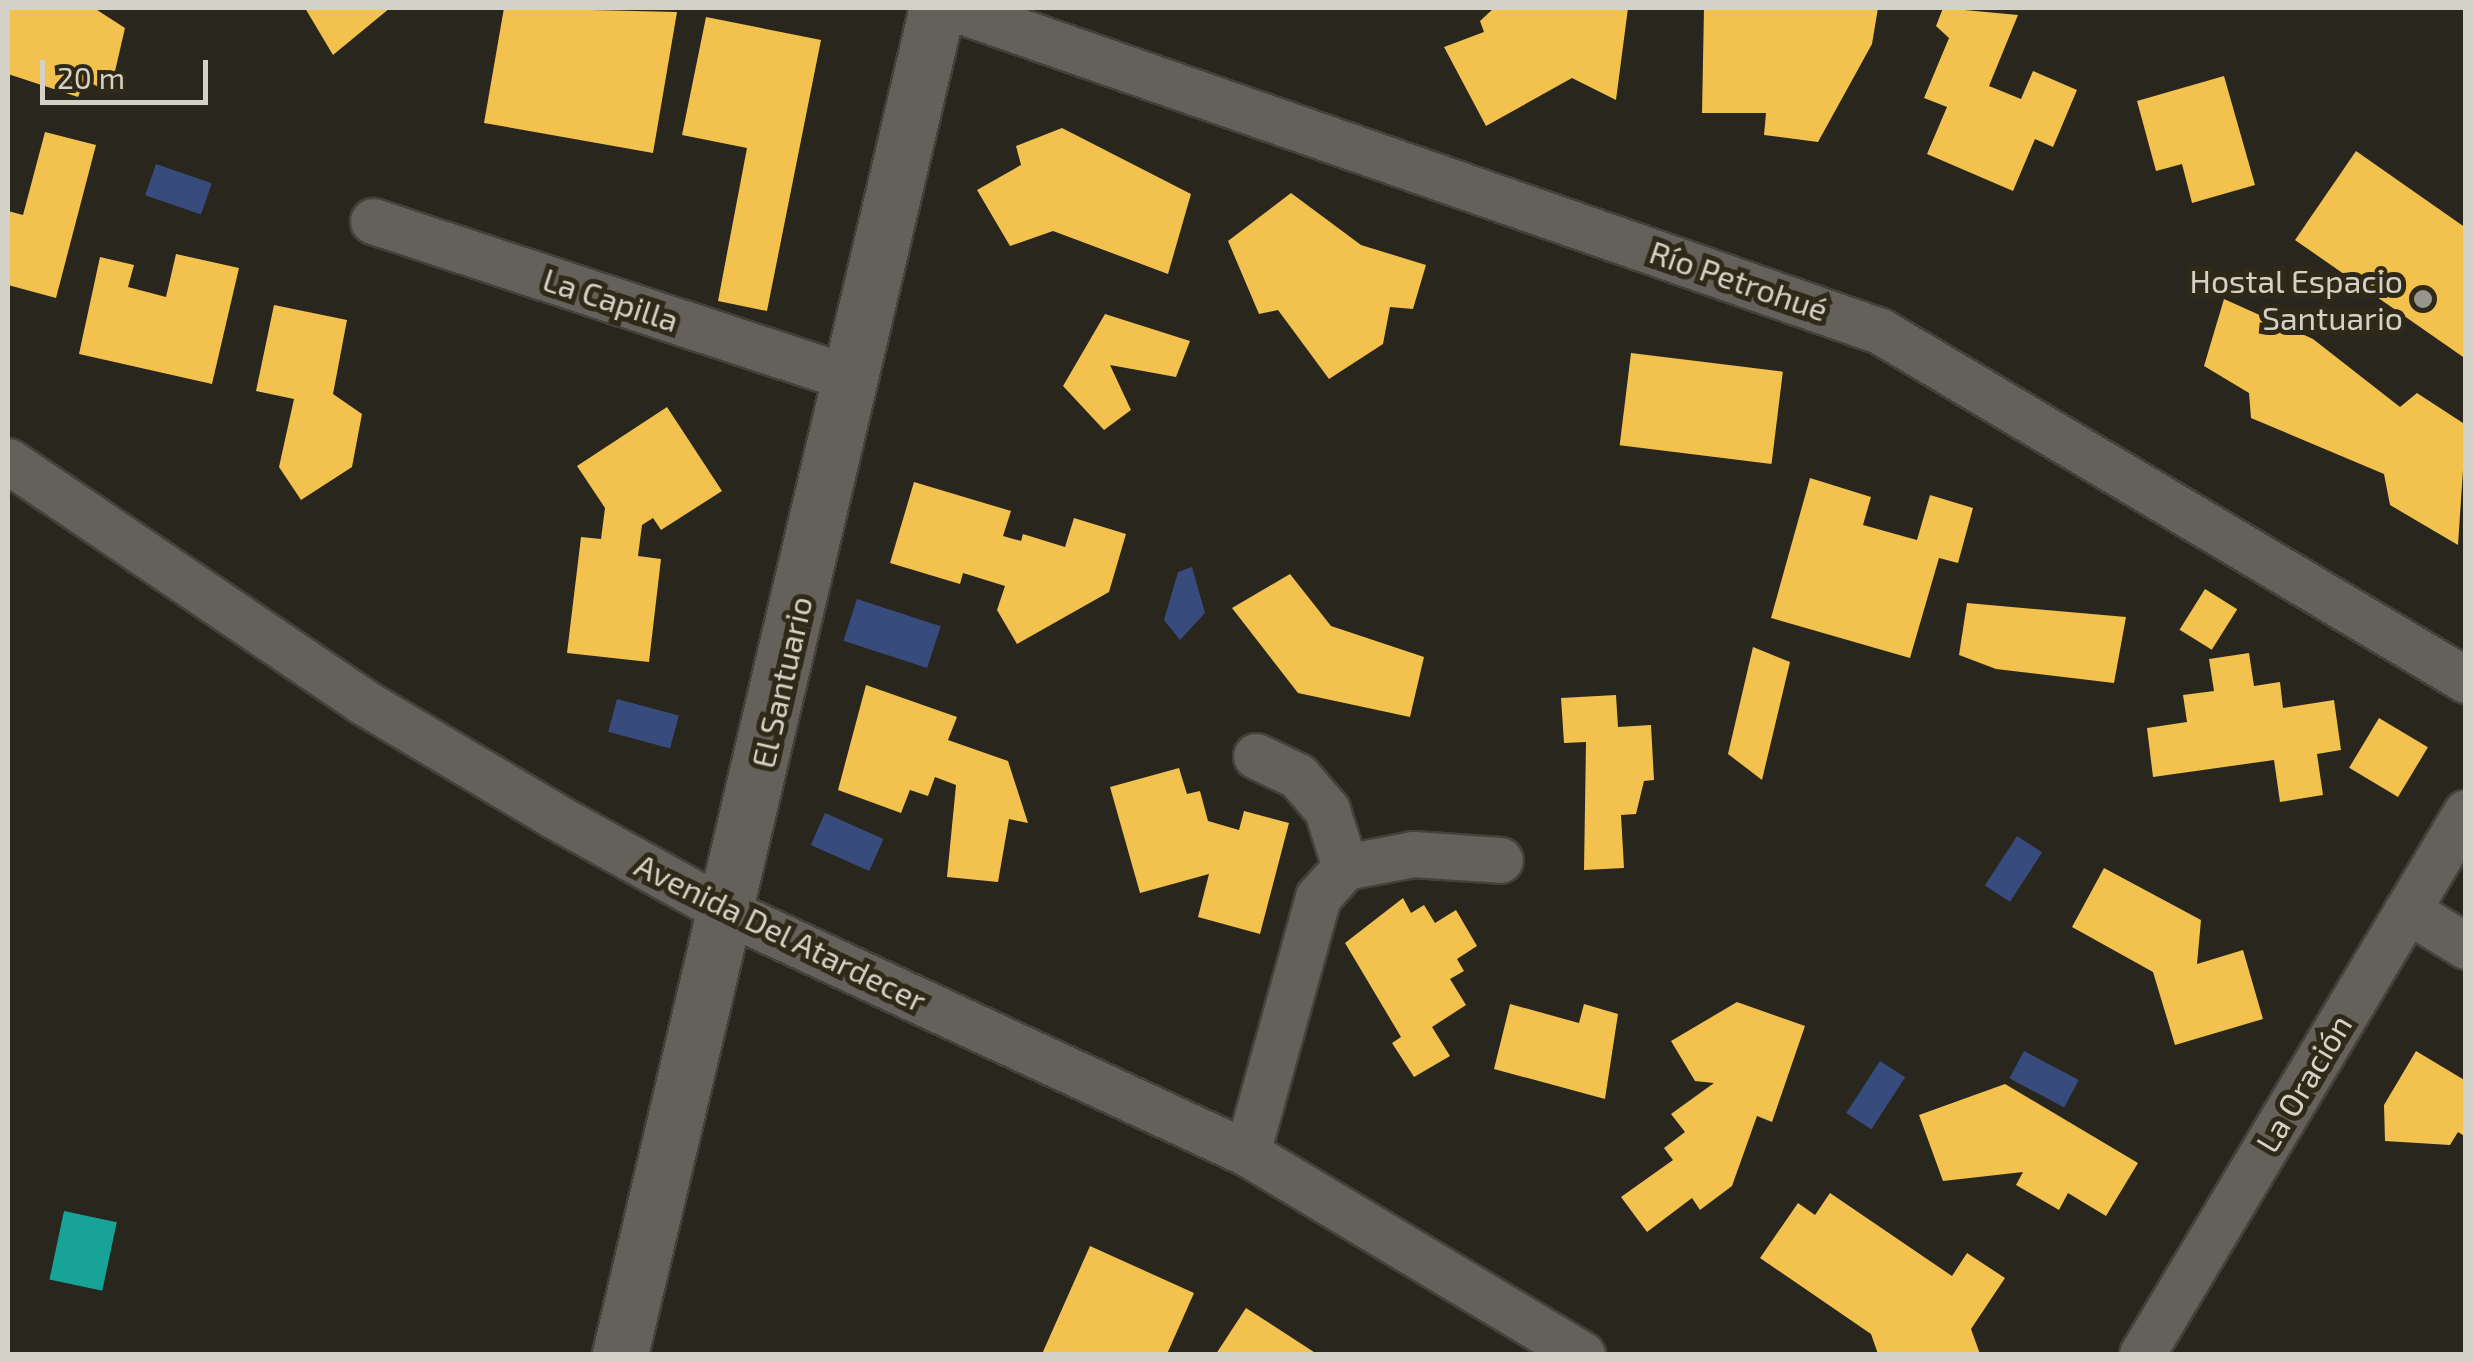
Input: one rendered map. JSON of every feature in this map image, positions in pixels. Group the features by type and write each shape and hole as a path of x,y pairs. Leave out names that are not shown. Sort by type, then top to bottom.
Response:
{"street":[{"name":"El Santuario","path":"620,1354 728,912 937,8"},
{"name":"Río Petrohué","path":"954,8 1880,331 2466,680"},
{"name":"La Capilla","path":"373,221 850,378"},
{"name":"Avenida Del Atardecer","path":"8,460 362,701 728,912 1247,1154 1582,1354"},
{"path":"1256,756 1298,776 1327,810 1345,867"},
{"name":"La Oración","path":"2142,1354 2466,812"},
{"path":"1247,1154 1318,897 1345,867 1413,854 1500,860"},
{"path":"2407,910 2466,946"}],"water":[{"path":"156,164 212,183 201,214 145,195"},
{"path":"1192,567 1205,613 1180,640 1164,620 1178,572"},
{"path":"857,599 941,626 927,668 843,641"},
{"path":"617,699 679,716 670,748 608,732"},
{"path":"825,813 883,839 869,871 811,845"},
{"path":"2017,836 2042,852 2010,902 1985,885"},
{"path":"2024,1051 2079,1080 2064,1107 2009,1078"},
{"path":"1880,1061 1905,1077 1871,1129 1846,1113"}],"building: Viviendas":[{"path":"8,8 94,8 125,28 110,93 85,80 78,97 8,74"},
{"path":"305,8 390,8 333,55"},
{"path":"504,8 677,12 653,153 484,123"},
{"path":"1494,8 1628,8 1616,100 1572,78 1486,126 1444,47 1484,32 1480,21"},
{"path":"1704,8 1878,8 1872,44 1818,142 1764,135 1766,113 1702,113"},
{"path":"1943,8 2018,15 1989,86 2021,99 2033,71 2077,90 2053,147 2035,139 2013,191 1927,154 1947,107 1924,98 1949,38 1936,26"},
{"path":"706,17 821,40 767,311 718,301 747,148 682,135"},
{"path":"2224,76 2255,185 2192,203 2182,164 2156,171 2137,101"},
{"path":"1062,128 1191,194 1168,274 1053,231 1010,246 977,190 1021,165 1016,146"},
{"path":"45,132 96,145 56,298 8,285 8,211 23,215"},
{"name":"Hostal Espacio Santuario","path":"2356,151 2466,228 2466,359 2295,240"},
{"path":"1291,193 1361,245 1426,265 1413,309 1390,307 1383,344 1329,379 1278,310 1259,314 1228,241"},
{"path":"176,254 239,268 212,384 79,354 100,257 134,265 128,287 166,297"},
{"path":"2224,299 2313,339 2400,407 2417,393 2466,425 2458,545 2390,505 2384,474 2251,418 2249,393 2204,366"},
{"path":"274,305 347,320 333,394 362,414 352,467 301,500 279,467 294,399 256,391"},
{"path":"1105,314 1190,341 1176,377 1110,365 1131,410 1104,430 1063,386"},
{"path":"1631,353 1783,372 1772,464 1620,445"},
{"path":"667,407 722,491 661,530 653,518 642,525 638,556 661,559 649,662 567,653 581,537 601,539 605,508 577,466"},
{"path":"1810,478 1871,497 1863,525 1917,540 1930,495 1973,508 1958,563 1939,558 1910,658 1771,618"},
{"path":"914,482 1011,511 1003,536 1021,541 1023,534 1065,547 1074,518 1126,534 1109,592 1017,644 997,610 1005,586 963,573 960,584 890,563"},
{"path":"1290,574 1331,626 1424,657 1410,717 1298,693 1232,608"},
{"path":"2205,589 2237,609 2212,650 2180,630"},
{"path":"1967,603 2126,617 2114,683 1996,669 1959,655"},
{"path":"1753,647 1790,662 1762,780 1728,754"},
{"path":"2249,653 2254,686 2280,682 2283,708 2334,700 2341,750 2317,754 2323,795 2280,802 2274,760 2153,777 2147,728 2187,722 2183,695 2214,691 2209,659"},
{"path":"866,685 957,717 948,740 1008,761 1028,823 1009,819 998,882 947,877 956,785 935,777 928,796 910,790 901,813 838,790"},
{"path":"1616,695 1618,727 1651,725 1654,780 1644,781 1636,814 1621,815 1624,868 1584,870 1586,742 1564,743 1561,698"},
{"path":"2379,718 2428,747 2398,797 2349,768"},
{"path":"1179,768 1187,794 1200,791 1208,821 1239,830 1244,811 1289,823 1260,934 1198,917 1209,874 1140,893 1110,787"},
{"path":"2104,868 2201,920 2197,964 2243,950 2263,1019 2175,1045 2153,972 2072,927"},
{"path":"1403,898 1411,913 1424,905 1435,923 1456,910 1477,946 1457,959 1464,971 1450,979 1466,1005 1432,1027 1450,1056 1414,1077 1392,1043 1401,1037 1345,943"},
{"path":"1737,1002 1805,1026 1772,1122 1757,1116 1732,1186 1700,1210 1692,1198 1647,1232 1621,1197 1673,1160 1664,1148 1685,1132 1671,1114 1714,1083 1695,1081 1671,1041"},
{"path":"1510,1004 1579,1023 1584,1004 1618,1014 1605,1099 1494,1069"},
{"path":"2416,1051 2466,1081 2466,1137 2458,1132 2450,1145 2385,1141 2384,1105"},
{"path":"2005,1084 2138,1163 2106,1216 2068,1193 2059,1210 2016,1185 2023,1172 1943,1181 1919,1115"},
{"path":"1830,1193 1952,1276 1967,1253 2005,1278 1971,1329 1980,1354 1878,1354 1871,1334 1760,1258 1798,1203 1815,1215"},
{"path":"1090,1246 1194,1293 1167,1354 1042,1354"},
{"path":"1246,1308 1317,1354 1216,1354"}],"building: Público":[{"path":"64,1211 117,1222 102,1291 49,1279"}],"place":[{"name":"Hostal Espacio Santuario","path":"2423,299"}]}
